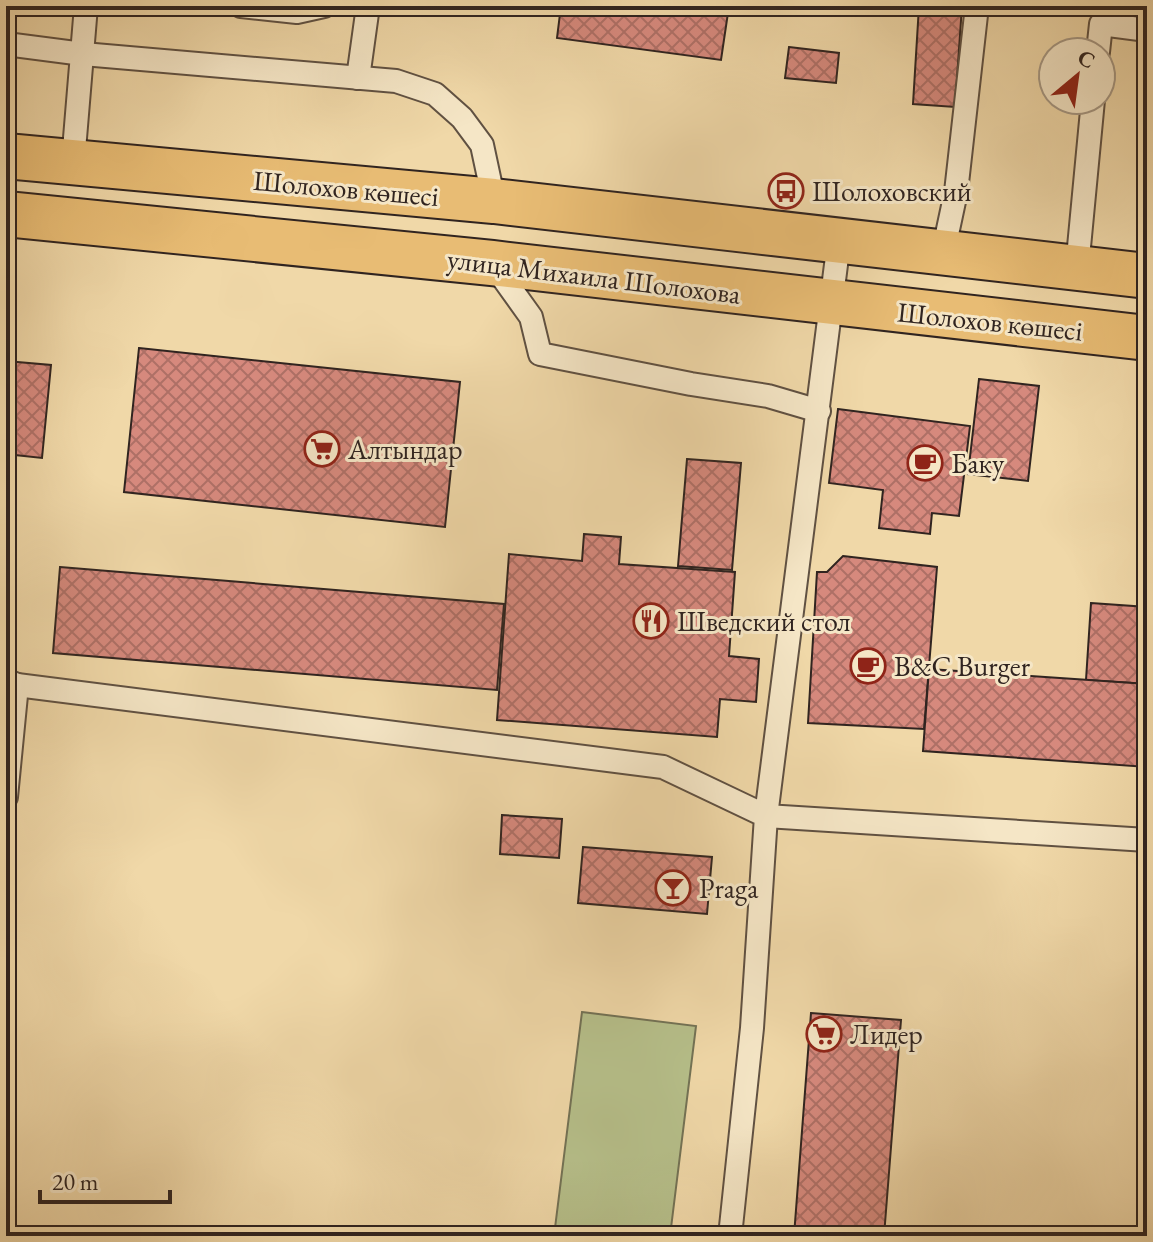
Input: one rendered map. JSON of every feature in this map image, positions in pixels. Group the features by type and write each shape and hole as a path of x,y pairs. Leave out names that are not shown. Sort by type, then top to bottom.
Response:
{"highway":[{"name":"Шолохов көшесі","path":"6,156 494,201 839,241"},
{"name":"улица Михаила Шолохова","path":"6,214 492,263 832,304"},
{"path":"839,241 1147,276"},
{"name":"Шолохов көшесі","path":"832,304 1147,338"}],"lane":[{"path":"73,162 86,6"},
{"path":"241,6 297,12 324,6"},
{"path":"358,78 368,6"},
{"path":"943,253 956,192 977,6"},
{"path":"1100,36 1101,24 1147,30"},
{"path":"6,44 83,54 396,81 435,94 462,118 482,145 494,201"},
{"path":"1077,268 1091,116"},
{"path":"730,1236 752,1028 766,816 839,241"},
{"path":"492,263 531,317 540,354 768,396 819,411"},
{"path":"6,797 12,682 663,767 766,816 1147,840"}],"green space":[{"path":"582,1012 696,1026 670,1236 554,1236"}],"building":[{"path":"561,6 729,6 721,60 557,38"},
{"path":"919,6 962,6 955,107 913,104"},
{"path":"789,47 839,53 836,83 785,78"},
{"path":"139,348 460,382 445,527 124,492"},
{"path":"6,361 51,365 42,458 6,454"},
{"path":"979,379 1039,386 1028,481 968,474"},
{"path":"838,409 970,426 959,516 932,513 930,534 879,528 883,490 829,483"},
{"path":"687,459 741,463 732,570 678,566"},
{"path":"584,534 621,537 619,564 735,572 729,656 759,659 756,702 720,699 717,737 497,720 509,554 582,561"},
{"path":"843,556 937,567 924,729 808,723 817,572 827,572"},
{"path":"60,567 504,604 497,690 53,653"},
{"path":"1091,603 1147,607 1147,684 1086,680"},
{"path":"929,669 1147,684 1147,767 923,751"},
{"path":"502,815 562,819 559,858 500,854"},
{"path":"583,847 712,857 707,914 578,903"},
{"path":"811,1013 901,1020 884,1236 794,1236"}],"place":[{"name":"Шолоховский","path":"786,191"},
{"name":"Алтындар","path":"322,449"},
{"name":"Баку","path":"925,463"},
{"name":"Шведский стол","path":"651,621"},
{"name":"B&C Burger","path":"868,666"},
{"name":"Praga","path":"673,888"},
{"name":"Лидер","path":"824,1034"}]}
